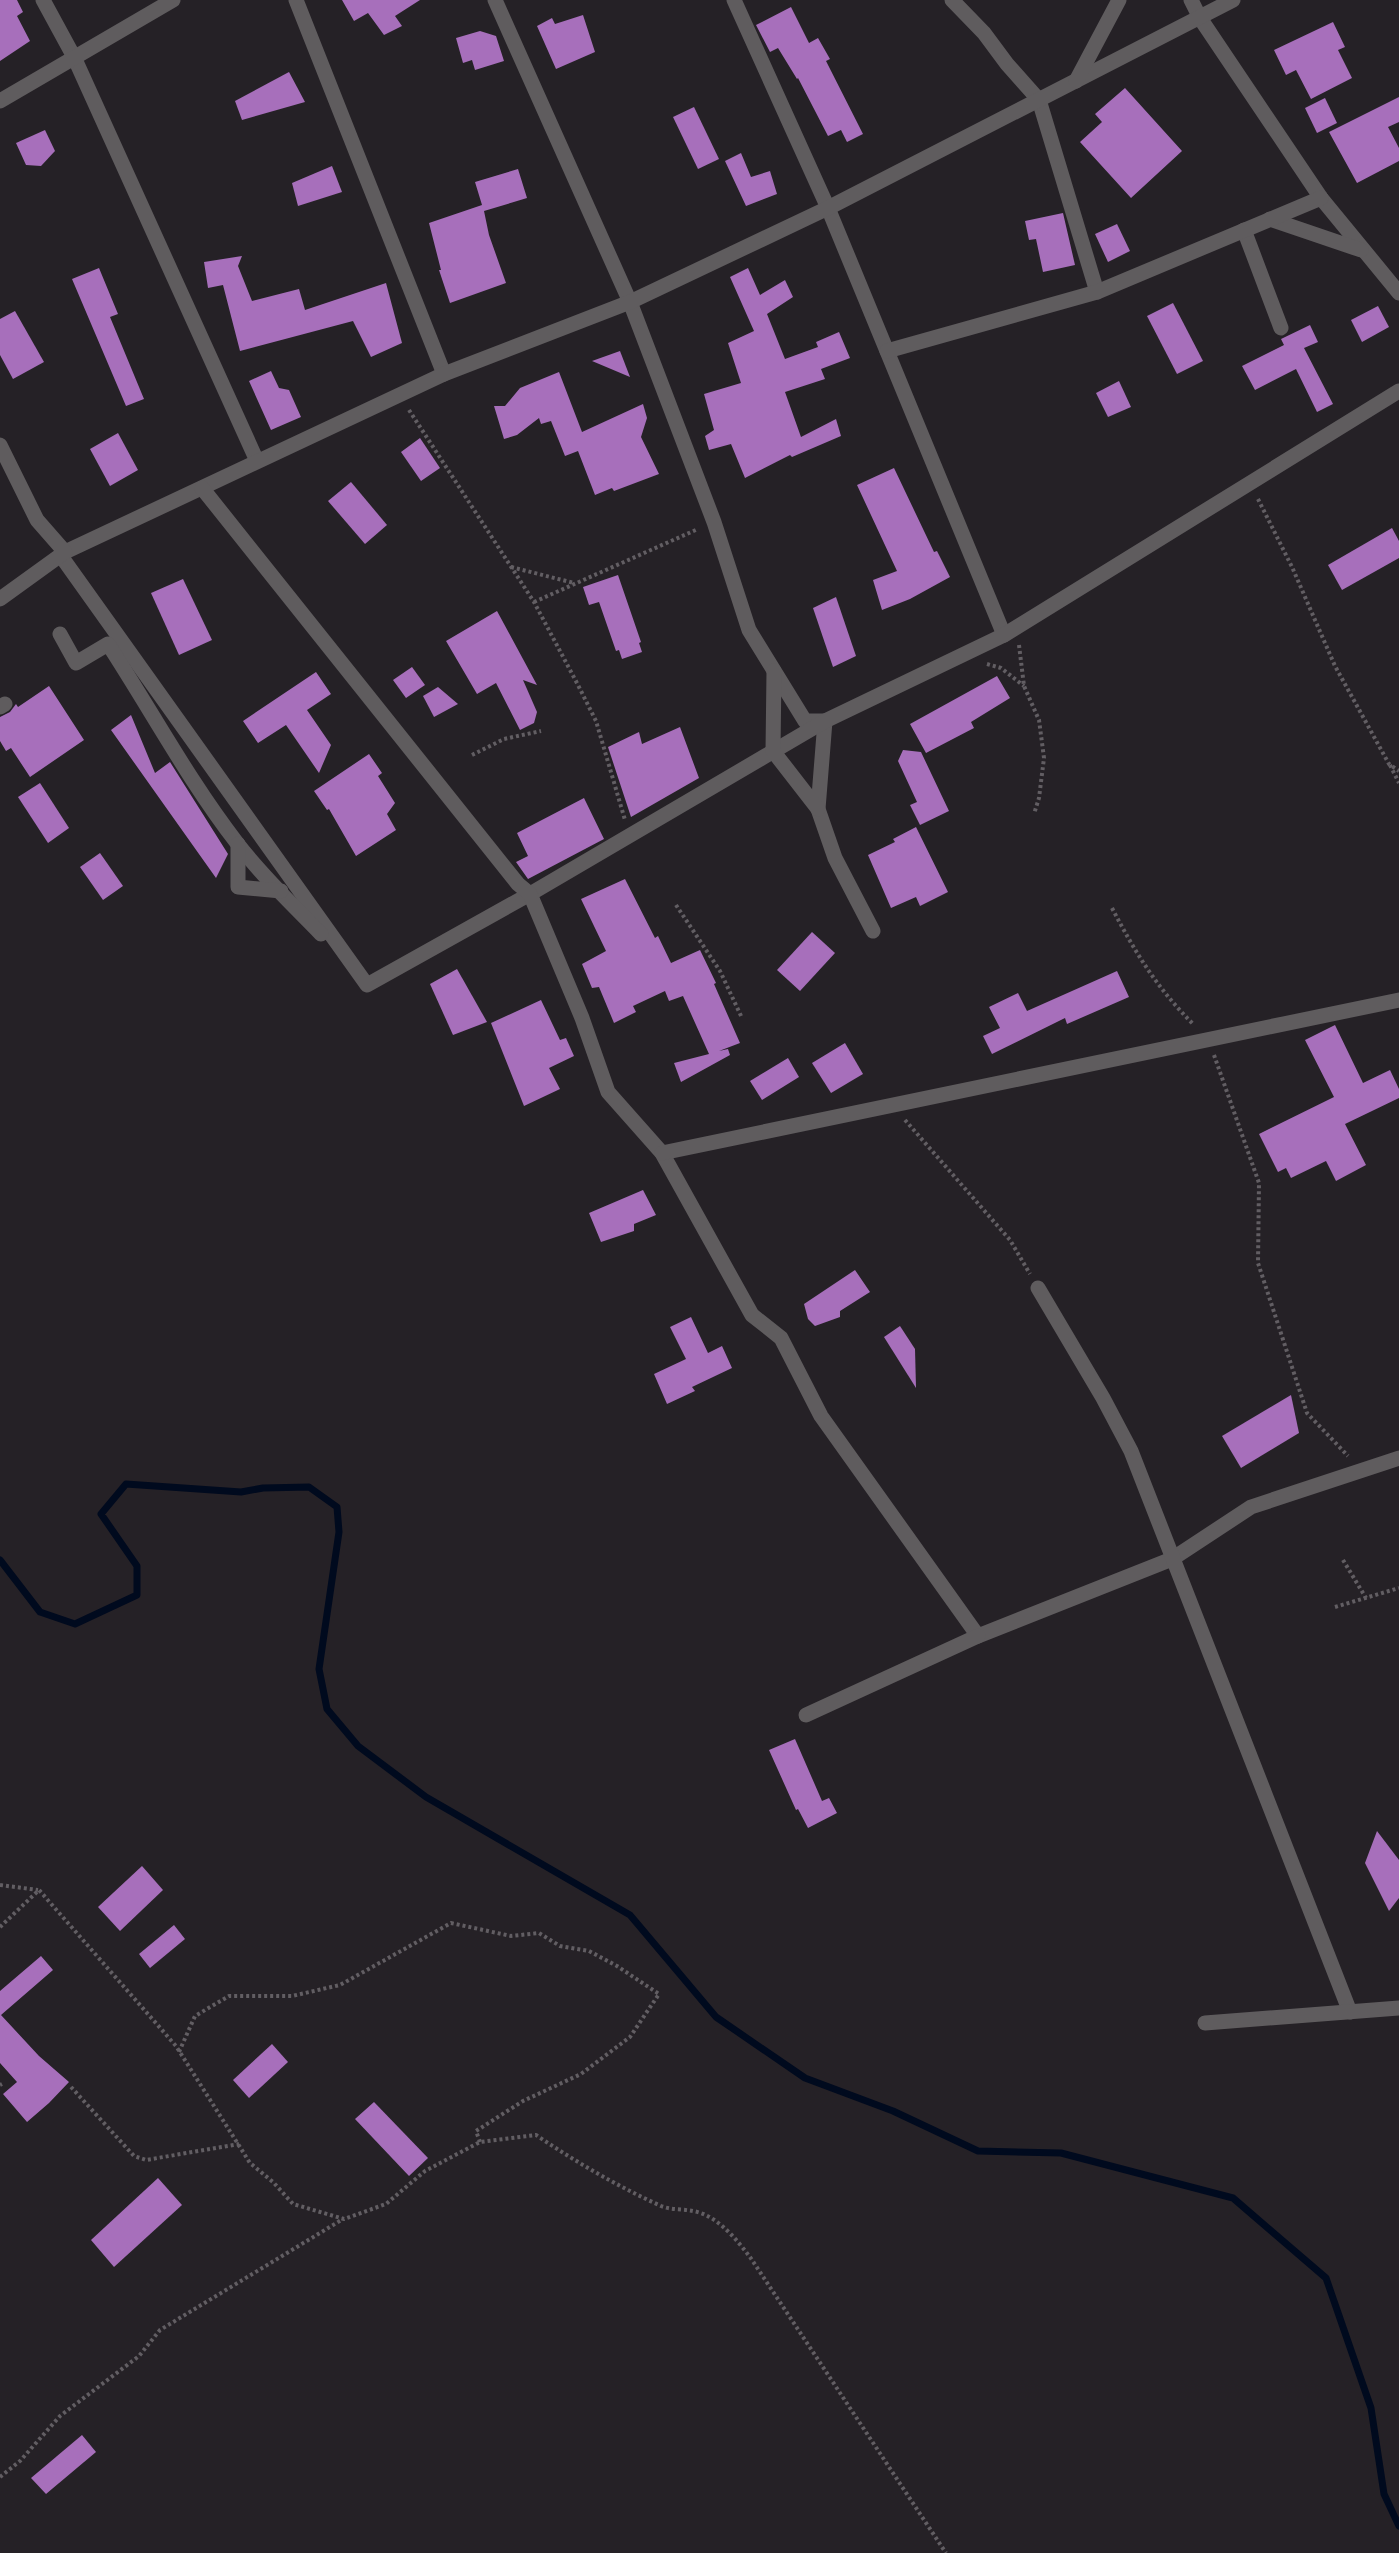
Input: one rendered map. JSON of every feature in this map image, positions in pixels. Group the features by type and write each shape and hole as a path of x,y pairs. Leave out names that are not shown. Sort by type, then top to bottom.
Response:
{"street":[{"path":"43,0 74,57 257,462"},
{"path":"0,101 173,0"},
{"path":"296,0 444,374"},
{"path":"495,0 630,302 714,522 749,630 805,721 825,721"},
{"path":"734,0 828,208 887,351 1011,631"},
{"path":"952,0 984,33 1007,64 1039,100 1097,292"},
{"path":"1076,81 1119,0"},
{"path":"1191,0 1200,18 1321,198 1399,293"},
{"path":"0,599 65,552 444,374 630,302 828,208 1233,0"},
{"path":"887,351 1097,292 1321,198"},
{"path":"1270,219 1363,250"},
{"path":"1244,230 1281,328"},
{"path":"65,552 61,556 367,985 530,894 825,721 1011,631 1399,391"},
{"path":"0,445 37,520 65,552"},
{"path":"202,488 518,884 530,894 582,1018 608,1092 662,1153 752,1315 781,1338 821,1416 978,1636"},
{"path":"60,634 75,663 108,644 172,748 238,844 322,934 333,937"},
{"path":"774,670 773,751 818,808 835,858 873,931"},
{"path":"818,808 825,721"},
{"path":"238,844 238,888 281,891"},
{"path":"662,1153 1399,1000"},
{"path":"1038,1288 1103,1398 1131,1451 1350,2012"},
{"path":"806,1715 978,1636 1172,1559 1251,1507 1399,1458"},
{"path":"1205,2023 1399,2008"}],"path":[{"path":"399,396 534,602 596,721 622,816 633,833"},
{"path":"1251,483 1292,567 1335,666 1399,783"},
{"path":"534,602 714,522"},
{"path":"510,567 575,584"},
{"path":"1011,631 1024,686 1039,720 1044,758 1040,798 1034,814"},
{"path":"961,656 1000,668 1024,686"},
{"path":"472,755 504,739 541,731"},
{"path":"1389,764 1399,771"},
{"path":"676,905 720,971 742,1018"},
{"path":"1112,908 1144,967 1173,1004 1209,1039 1259,1183 1258,1263 1307,1413 1362,1470"},
{"path":"892,1105 1010,1240 1038,1288"},
{"path":"1343,1560 1366,1598"},
{"path":"1335,1607 1399,1588"},
{"path":"0,1885 39,1890 176,2046 250,2163 273,2182 293,2204 344,2219"},
{"path":"0,1927 39,1890"},
{"path":"179,2053 195,2016 229,1996 292,1996 339,1984 451,1923 511,1936 539,1933 560,1946 589,1951 617,1966 659,1994 630,2037 581,2073 523,2101 476,2131 480,2142"},
{"path":"70,2087 134,2156 146,2160 239,2144"},
{"path":"0,2477 20,2461 60,2416 139,2356 160,2330 344,2219 386,2204 425,2171 480,2142 537,2135 585,2168 665,2208 697,2211 733,2235 750,2257 946,2553"}],"building":[{"path":"0,0 17,0 23,12 17,16 30,41 0,61"},
{"path":"342,0 420,0 395,16 402,26 384,35 368,13 354,21"},
{"path":"791,7 809,43 818,38 830,59 826,61 863,134 847,142 841,130 828,136 798,78 778,48 770,52 756,25"},
{"path":"583,15 595,52 556,69 537,26 552,18 555,24"},
{"path":"1333,22 1345,47 1338,50 1352,78 1311,99 1296,70 1286,75 1274,50"},
{"path":"480,31 496,36 504,61 475,70 472,60 463,63 456,38"},
{"path":"289,72 305,102 242,120 235,101"},
{"path":"1125,88 1182,151 1131,198 1080,142 1102,122 1095,114"},
{"path":"1399,97 1399,122 1388,127 1399,148 1399,161 1357,183 1329,132"},
{"path":"1325,98 1337,123 1317,133 1305,108"},
{"path":"694,107 719,159 698,169 673,117"},
{"path":"45,130 55,151 41,166 26,165 16,143"},
{"path":"741,153 751,177 770,171 777,194 746,206 725,161"},
{"path":"332,166 342,192 298,206 292,183"},
{"path":"518,169 527,198 484,211 489,235 506,283 450,303 439,270 441,270 429,223 482,205 475,182"},
{"path":"1063,213 1075,265 1043,272 1036,239 1029,240 1025,221"},
{"path":"1117,224 1130,251 1108,262 1095,234"},
{"path":"242,256 238,266 252,301 299,289 305,310 386,283 402,343 371,357 353,321 240,351 223,285 208,288 204,262"},
{"path":"99,268 118,314 110,317 144,399 126,406 72,279"},
{"path":"748,268 760,295 785,280 793,297 767,314 785,359 818,347 816,342 839,332 850,358 821,369 825,379 785,392 801,437 836,419 841,436 792,457 790,455 745,478 731,444 709,450 705,436 714,430 704,394 741,383 728,343 754,331 730,277"},
{"path":"1173,303 1203,361 1177,374 1147,316"},
{"path":"1378,306 1389,327 1362,342 1351,320"},
{"path":"15,311 44,362 13,379 0,355 0,319"},
{"path":"1310,325 1318,342 1304,348 1333,404 1317,412 1296,369 1255,390 1242,366 1284,345 1281,339"},
{"path":"620,351 630,377 592,361"},
{"path":"271,371 279,388 289,390 301,417 271,430 249,381"},
{"path":"559,372 582,432 643,404 647,418 641,437 659,474 614,491 612,488 595,495 578,451 565,456 551,421 541,424 539,418 517,435 504,439 494,406 505,406 520,388"},
{"path":"1119,381 1131,407 1108,417 1096,393"},
{"path":"118,433 138,470 110,486 90,449"},
{"path":"420,438 440,468 421,481 401,452"},
{"path":"894,468 934,552 937,551 950,577 910,599 882,610 873,580 897,571 857,485"},
{"path":"351,482 387,525 365,544 328,501"},
{"path":"1392,528 1399,541 1399,558 1342,590 1328,565"},
{"path":"618,575 641,642 639,643 642,652 622,659 619,650 616,651 599,602 589,605 583,587"},
{"path":"183,579 212,640 179,655 151,593"},
{"path":"836,597 856,656 833,667 813,608"},
{"path":"497,611 537,685 523,680 537,712 534,723 520,730 496,683 477,694 446,641"},
{"path":"412,667 425,685 406,698 393,680"},
{"path":"316,672 331,694 307,710 331,745 319,773 286,725 258,743 243,721"},
{"path":"997,676 1010,698 971,722 974,728 926,753 910,724"},
{"path":"49,686 84,740 30,777 11,748 6,751 0,741 0,717 10,712 16,704 18,707"},
{"path":"438,687 458,704 434,717 423,696"},
{"path":"131,715 155,773 170,762 228,854 216,878 111,730"},
{"path":"680,727 699,778 631,817 608,747 639,732 642,744"},
{"path":"903,750 921,752 949,811 920,825 910,805 917,802 898,761"},
{"path":"369,754 382,773 378,776 395,803 387,814 396,830 356,856 329,809 327,810 314,791"},
{"path":"40,783 69,828 48,843 18,797"},
{"path":"584,798 604,839 528,879 516,862 528,856 517,833"},
{"path":"916,827 948,892 920,906 916,897 891,908 868,855 895,842 893,839"},
{"path":"100,853 123,886 103,900 80,867"},
{"path":"625,879 655,938 658,936 671,963 700,950 740,1043 719,1051 728,1049 730,1055 681,1082 674,1063 709,1054 683,996 669,1001 665,991 633,1006 636,1012 614,1023 599,987 592,988 582,964 606,951 581,899"},
{"path":"812,932 835,953 800,991 777,970"},
{"path":"457,969 487,1022 453,1035 430,984"},
{"path":"1117,971 1129,997 1067,1024 1065,1018 992,1054 983,1036 1000,1028 989,1007 1018,993 1027,1011"},
{"path":"541,1000 560,1040 566,1038 574,1056 549,1068 560,1089 524,1106 491,1023"},
{"path":"1335,1025 1363,1083 1390,1070 1399,1089 1399,1098 1345,1124 1366,1165 1336,1181 1326,1161 1291,1178 1286,1168 1278,1172 1259,1134 1334,1097 1305,1040"},
{"path":"845,1043 863,1074 831,1093 812,1063"},
{"path":"788,1058 799,1077 762,1100 750,1081"},
{"path":"643,1190 656,1215 634,1224 634,1231 601,1242 589,1213"},
{"path":"855,1270 870,1292 840,1311 840,1317 815,1326 808,1319 804,1304"},
{"path":"691,1317 708,1353 722,1346 732,1368 692,1387 695,1391 667,1404 654,1374 686,1359 670,1327"},
{"path":"900,1326 915,1349 916,1388 884,1337"},
{"path":"1291,1395 1299,1433 1241,1468 1222,1436"},
{"path":"795,1739 822,1801 829,1798 837,1813 808,1828 798,1809 796,1810 769,1750"},
{"path":"1377,1831 1399,1860 1399,1898 1389,1911 1365,1863"},
{"path":"142,1866 163,1890 120,1931 98,1907"},
{"path":"174,1925 185,1939 150,1968 139,1954"},
{"path":"41,1956 53,1970 1,2015 39,2056 69,2082 27,2122 3,2094 17,2082 0,2063 0,1991"},
{"path":"272,2044 288,2062 249,2098 233,2080"},
{"path":"374,2102 428,2158 409,2176 355,2119"},
{"path":"158,2178 182,2205 114,2267 91,2240"},
{"path":"82,2435 96,2452 46,2494 31,2478"}],"waterway":[{"path":"0,1560 40,1612 75,1624 137,1595 137,1566 101,1514 126,1484 241,1492 263,1488 309,1487 337,1507 339,1532 319,1669 327,1709 358,1746 426,1797 630,1915 716,2017 805,2078 893,2111 978,2151 1061,2153 1233,2198 1326,2278 1371,2408 1384,2494 1399,2526"}]}
